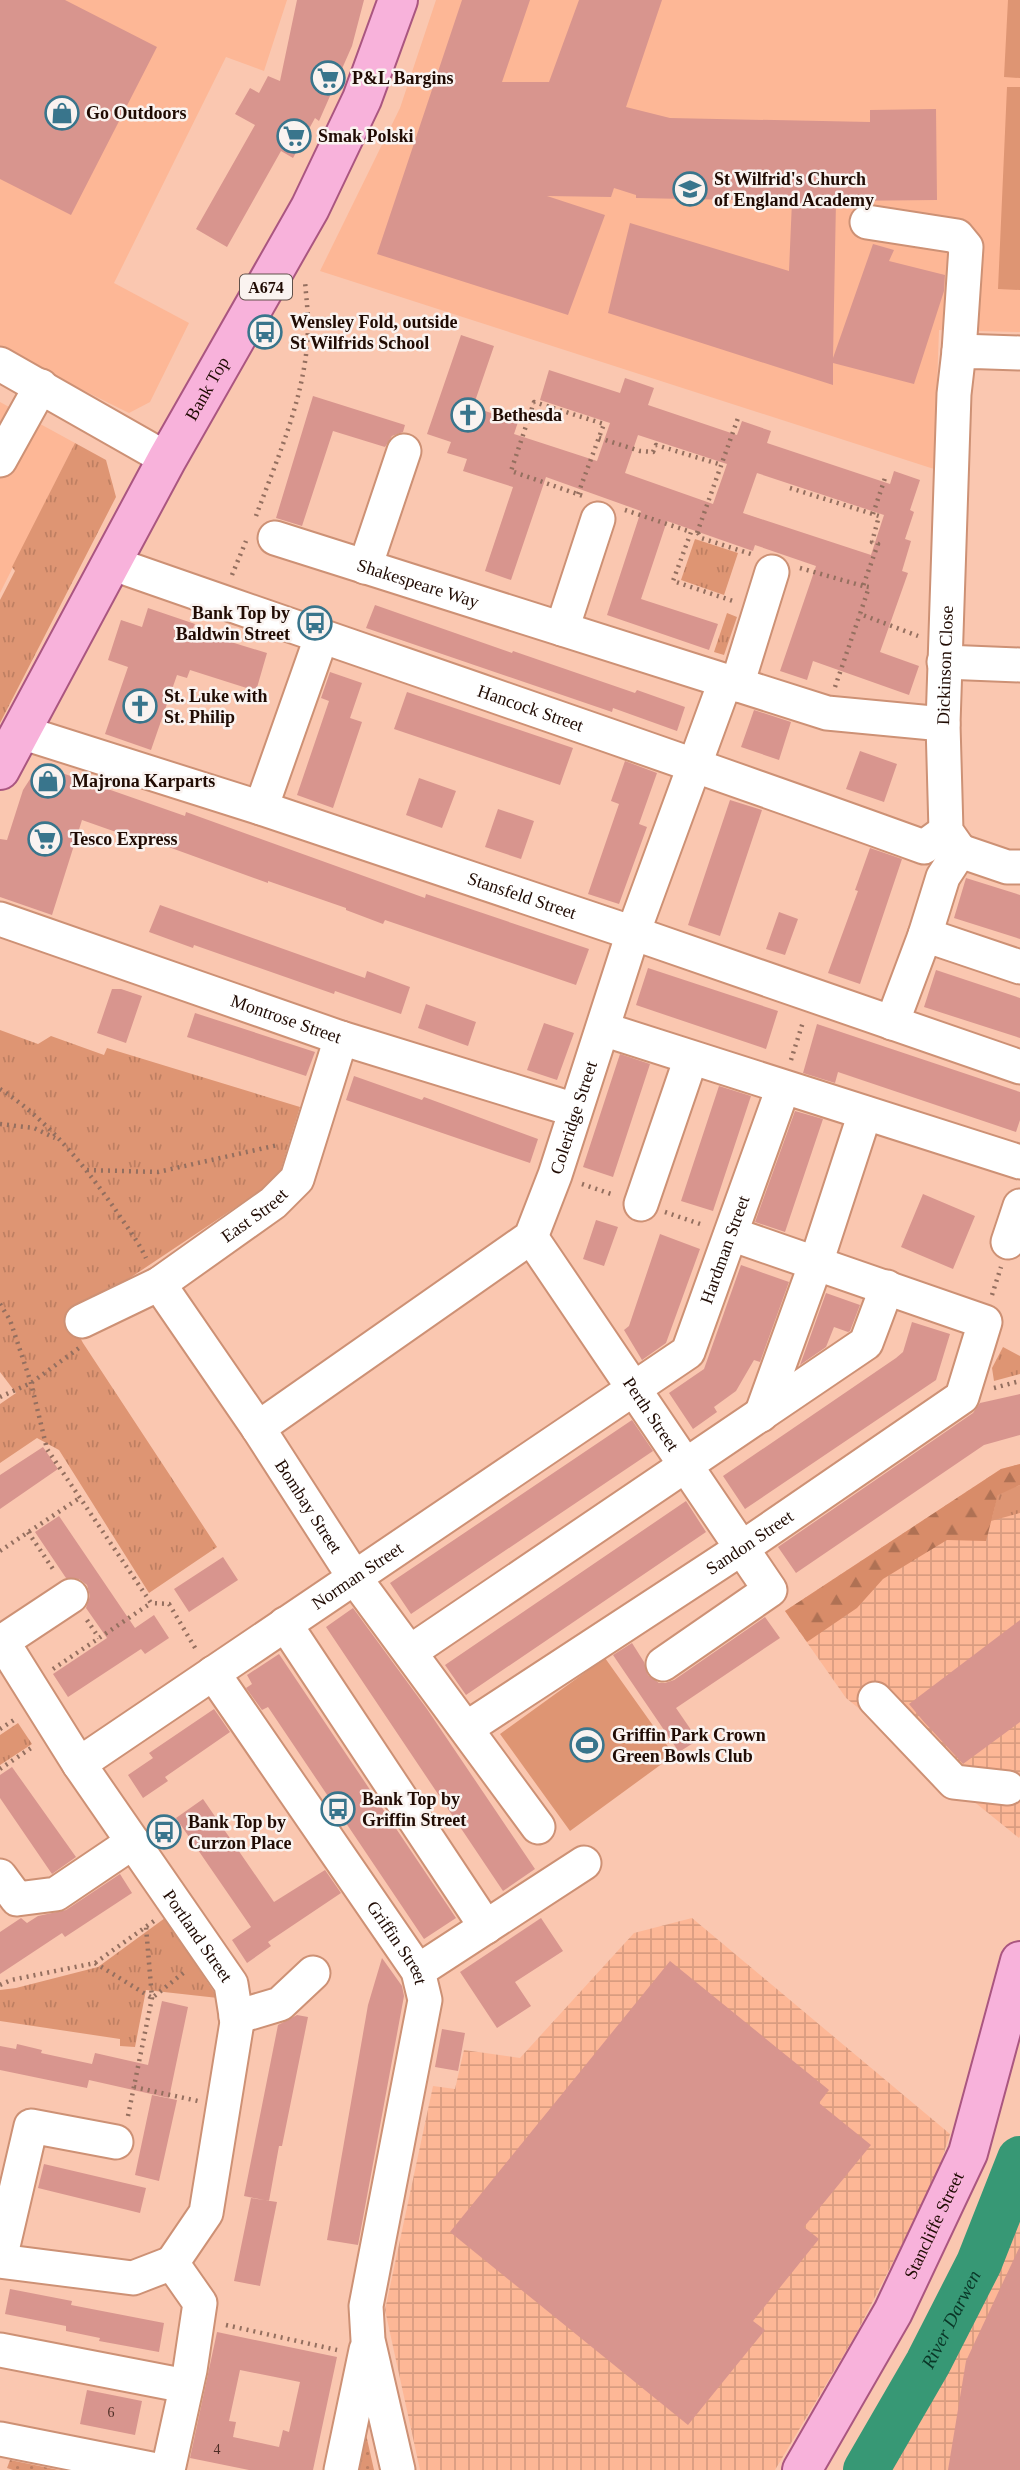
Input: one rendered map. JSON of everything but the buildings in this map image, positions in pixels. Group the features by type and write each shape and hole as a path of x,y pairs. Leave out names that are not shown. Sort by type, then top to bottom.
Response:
{"main road":[{"name":"Bank Top","path":"0,770 167,458 310,208 362,99 398,0"},
{"name":"Stancliffe Street","path":"802,2470 893,2312 968,2153 1020,1961"}],"street":[{"name":"Dickinson Close","path":"867,222 957,236 966,247 954,394 944,654 943,724 953,841"},
{"path":"959,351 1020,353"},
{"path":"0,364 167,458"},
{"path":"0,460 41,386"},
{"path":"365,567 404,451"},
{"path":"562,629 598,519"},
{"name":"Shakespeare Way","path":"260,528 365,567 827,713 943,724"},
{"name":"Hancock Street","path":"111,563 321,638 695,764 924,847 953,841"},
{"path":"731,683 772,572"},
{"path":"261,808 321,638"},
{"path":"944,654 1020,665"},
{"name":"Coleridge Street","path":"531,1237 555,1175 633,933 695,764 731,683"},
{"name":"Stansfeld Street","path":"21,732 261,808 1020,1067"},
{"path":"892,1023 925,935 953,841 1007,867 1020,867"},
{"name":"Montrose Street","path":"0,919 341,1038 575,1110"},
{"path":"925,935 1020,967"},
{"path":"603,1030 1020,1162"},
{"name":"East Street","path":"82,1321 159,1284 272,1203 297,1179 341,1038"},
{"path":"641,1204 691,1058"},
{"name":"Hardman Street","path":"635,1389 688,1352 783,1088"},
{"path":"761,1415 816,1263 865,1113"},
{"path":"1008,1242 1020,1206"},
{"path":"731,1234 985,1322"},
{"path":"258,1428 531,1237"},
{"name":"Perth Street","path":"531,1237 770,1590 663,1664"},
{"name":"Bombay Street","path":"159,1284 258,1428 354,1577 538,1826"},
{"path":"410,1652 866,1343 887,1287"},
{"name":"Sandon Street","path":"467,1728 742,1548 962,1397 985,1322"},
{"name":"Norman Street","path":"79,1764 635,1389"},
{"path":"1,1642 71,1596"},
{"path":"285,1624 486,1927"},
{"name":"Portland Street","path":"1,1642 79,1764 231,1984 236,2018 206,2213 172,2263"},
{"name":"Griffin Street","path":"212,1674 418,1971 425,2000 366,2306 366,2348 341,2470"},
{"path":"874,1699 954,1782 1016,1788"},
{"path":"0,1876 17,1899 56,1894 133,1842"},
{"path":"418,1971 584,1863"},
{"path":"236,2018 280,2004 313,1973"},
{"path":"116,2142 31,2126 0,2260 133,2278 172,2263 200,2304 168,2470"},
{"name":"Griffin Street","path":"366,2348 398,2470"},
{"path":"0,2350 186,2386"},
{"path":"0,2439 156,2470"}],"path":[{"path":"222,602 260,528 304,369 307,336 305,278 279,264"},
{"path":"691,532 698,533 738,418"},
{"path":"599,438 640,451 653,452 656,445 722,466"},
{"path":"873,514 886,475"},
{"path":"790,488 879,516 872,542 878,544 863,586 869,587 827,713"},
{"path":"860,614 944,654"},
{"path":"783,1088 811,996"},
{"path":"0,1089 21,1102 86,1170 141,1246 159,1284"},
{"path":"0,1124 34,1128 59,1140"},
{"path":"86,1170 158,1172 234,1156 312,1132"},
{"path":"985,1322 1008,1242"},
{"path":"0,1304 10,1320 32,1383 47,1449 151,1603"},
{"path":"0,1397 32,1383 81,1347 82,1321"},
{"path":"0,1550 81,1497"},
{"path":"29,1684 151,1603 169,1604 212,1674"},
{"path":"0,1769 58,1731"},
{"path":"0,1985 11,1980 95,1963 177,1905"},
{"path":"116,2142 124,2140 152,1998 146,1927"},
{"path":"152,1998 209,1952"},
{"path":"95,1963 152,1998"},
{"path":"134,2087 224,2106"},
{"path":"198,2319 366,2348"}],"shaded area":[{"path":"0,0 287,0 264,71 226,57 114,283 189,323 150,402 129,413 0,349"},
{"name":"St Wilfrid's Church of England Academy","path":"436,0 1020,0 1020,332 939,330 934,469 320,271 400,108"},
{"path":"0,402 75,443 0,593"},
{"path":"1020,1464 1019,1838 846,1698 785,1611 1001,1469"},
{"path":"692,1918 950,2134 935,2180 856,2334 775,2470 420,2470 385,2310 433,2086 455,2089 464,2050 520,2058 634,1933"},
{"path":"1020,2219 1020,2470 885,2470 997,2263"}],"green space":[{"path":"1008,0 1020,0 1020,78 1004,77"},
{"path":"1007,87 1020,87 1020,290 998,289"},
{"path":"75,443 106,460 116,497 0,723 0,600 15,571 12,567"},
{"path":"695,539 738,553 724,595 681,580"},
{"path":"727,613 737,617 724,655 714,652"},
{"path":"0,1030 38,1044 51,1036 104,1055 107,1048 300,1107 278,1179 70,1318 83,1343 217,1547 149,1593 59,1450 37,1438 0,1463 0,1404 16,1393 0,1372"},
{"path":"1003,1347 1020,1356 1020,1374 994,1381 992,1368"},
{"path":"1020,1464 1020,1485 998,1495 986,1541 947,1540 883,1579 857,1608 807,1642 785,1611 1001,1469"},
{"path":"1020,1485 1020,1513 991,1521 998,1494"},
{"name":"Griffin Park Crown Green Bowls Club","path":"605,1658 674,1755 570,1831 500,1734"},
{"path":"18,1723 32,1744 0,1765 0,1735"},
{"path":"165,1918 218,1998 146,1990 135,2047 120,2046 120,2039 0,2021 0,1990 98,1967"},
{"path":"361,2412 374,2470 348,2470"},
{"path":"10,2460 59,2470 13,2470 7,2468"}],"waterway":[{"name":"River Darwen","path":"866,2470 928,2363 979,2263 1020,2159"}],"place":[{"name":"P&L Bargins","path":"328,78"},
{"name":"Go Outdoors","path":"62,113"},
{"name":"Smak Polski","path":"294,136"},
{"name":"St Wilfrid's Church of England Academy","path":"690,189"},
{"name":"Wensley Fold, outside St Wilfrids School","path":"265,332"},
{"name":"Bethesda","path":"468,415"},
{"name":"Bank Top by Baldwin Street","path":"315,623"},
{"name":"St. Luke with St. Philip","path":"140,706"},
{"name":"Majrona Karparts","path":"48,781"},
{"name":"Tesco Express","path":"45,839"},
{"name":"Griffin Park Crown Green Bowls Club","path":"587,1745"},
{"name":"Bank Top by Griffin Street","path":"338,1809"},
{"name":"Bank Top by Curzon Place","path":"164,1832"}]}
